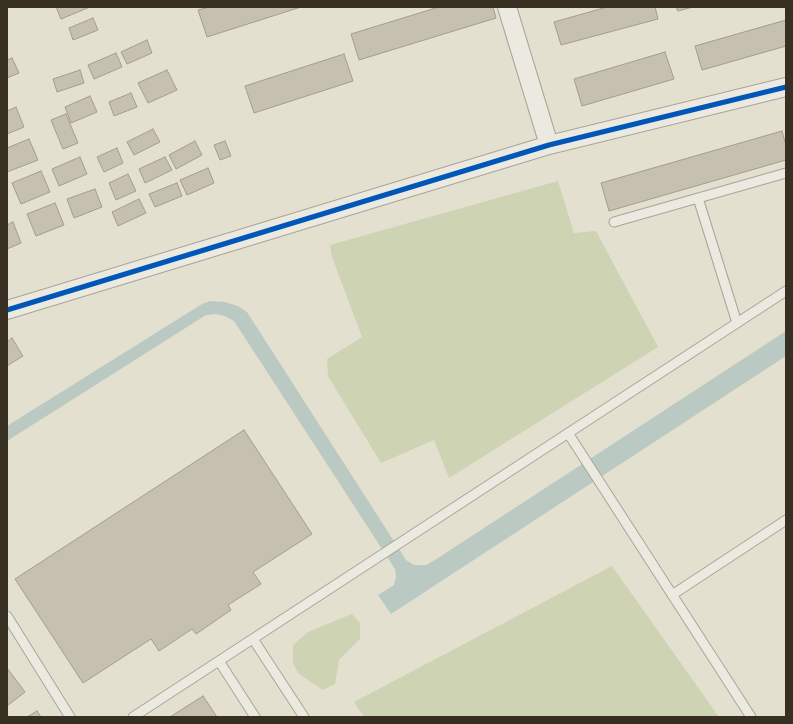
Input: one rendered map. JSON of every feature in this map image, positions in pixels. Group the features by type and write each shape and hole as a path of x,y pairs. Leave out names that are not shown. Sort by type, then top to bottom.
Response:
{"street":[{"path":"507,7 549,145"},
{"path":"7,310 549,145 786,87"}],"lane":[{"path":"614,222 786,173"},
{"path":"698,198 737,323"},
{"path":"133,717 786,291"},
{"path":"568,433 752,717"},
{"path":"672,595 786,520"},
{"path":"7,616 70,717"},
{"path":"253,639 304,717"},
{"path":"219,661 255,717"}],"green space":[{"path":"558,181 574,233 596,231 658,347 449,478 434,440 381,463 328,376 327,359 362,337 332,257 330,245"},
{"path":"612,566 719,717 364,717 354,702"},
{"path":"352,614 360,623 360,639 339,660 335,684 323,690 299,674 293,664 293,645 308,632"}],"shaded area":[{"path":"210,301 225,302 238,306 247,312 406,560 414,565 426,565 435,560 786,331 786,356 391,614 378,595 394,585 396,577 395,569 234,321 225,316 215,314 206,315 7,441 7,426 202,304"}],"building":[{"path":"56,7 90,7 61,19"},
{"path":"209,7 301,7 207,37 198,10"},
{"path":"439,7 493,7 496,18 359,60 351,34"},
{"path":"607,7 655,7 658,19 561,45 554,22"},
{"path":"676,7 693,7 678,11"},
{"path":"93,18 98,30 73,40 69,28"},
{"path":"786,20 786,46 702,70 695,46"},
{"path":"147,40 152,53 127,64 121,52"},
{"path":"665,52 674,79 582,106 574,79"},
{"path":"116,53 122,67 94,79 88,65"},
{"path":"344,54 353,81 254,113 245,86"},
{"path":"12,58 19,73 7,78 7,60"},
{"path":"80,70 84,83 57,92 53,79"},
{"path":"167,70 177,90 148,103 138,83"},
{"path":"131,93 137,107 114,116 109,102"},
{"path":"90,96 97,112 71,123 65,107"},
{"path":"16,107 24,127 7,134 7,111"},
{"path":"66,114 78,143 63,149 51,120"},
{"path":"153,129 160,142 134,155 127,142"},
{"path":"782,131 786,145 786,160 609,211 601,183"},
{"path":"29,139 38,160 7,172 7,148"},
{"path":"195,141 202,155 176,169 169,155"},
{"path":"225,141 231,156 220,160 214,145"},
{"path":"117,148 123,163 104,172 97,157"},
{"path":"80,157 87,174 59,186 52,169"},
{"path":"165,157 172,170 145,183 139,169"},
{"path":"208,168 214,183 187,195 180,180"},
{"path":"41,171 50,192 21,204 12,183"},
{"path":"128,174 136,191 116,200 109,183"},
{"path":"177,183 182,196 155,207 149,194"},
{"path":"95,189 102,207 74,218 67,199"},
{"path":"139,199 146,213 118,226 112,212"},
{"path":"55,203 64,225 36,236 27,214"},
{"path":"13,222 21,243 7,249 7,225"},
{"path":"12,338 23,356 7,366 7,342"},
{"path":"244,430 312,534 253,572 261,584 228,605 231,610 196,634 192,629 159,651 151,639 83,683 15,579"},
{"path":"7,668 25,692 7,706"},
{"path":"203,696 217,717 170,717"},
{"path":"37,711 41,717 27,717"}],"cycle path":[{"path":"7,310 549,145 786,87"}]}
